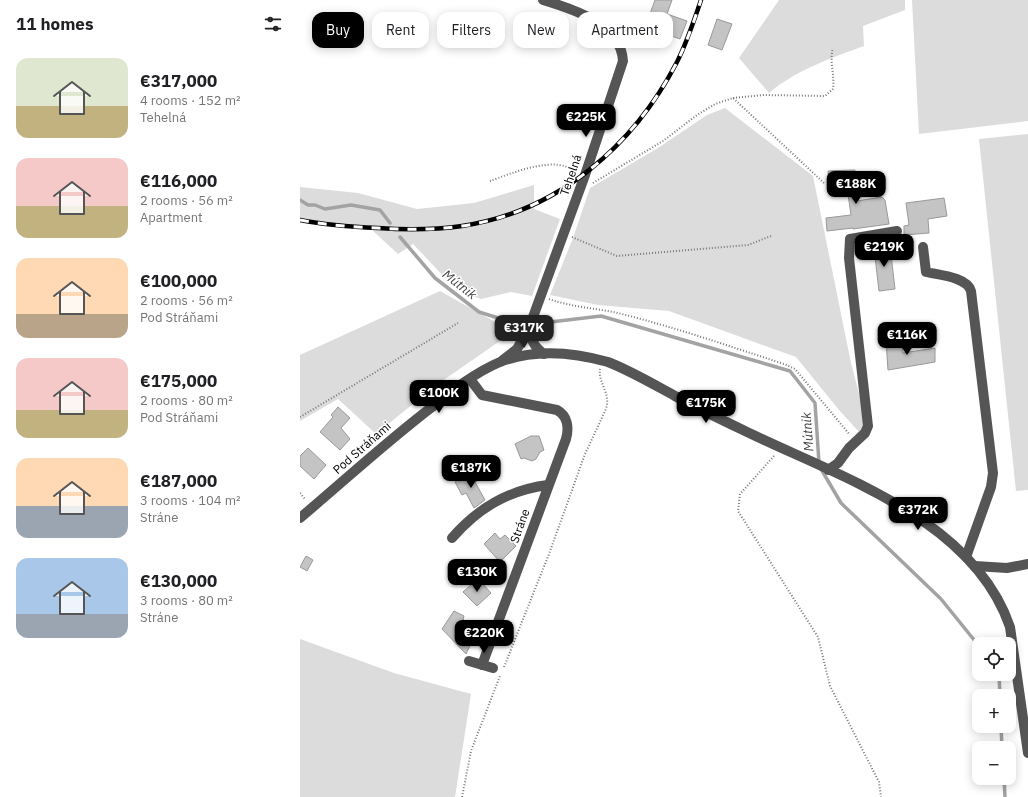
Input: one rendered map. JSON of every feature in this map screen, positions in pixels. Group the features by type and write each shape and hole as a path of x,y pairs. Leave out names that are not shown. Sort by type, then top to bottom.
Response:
{"street":[{"name":"Tehelná","path":"500,362 517,349 529,328 582,185 623,61 621,50 615,39 602,26 577,12 543,0"},
{"path":"824,468 838,463 849,448 865,433 868,420 849,258 850,239 897,231"},
{"path":"923,247 926,272 963,282 970,288 971,291 994,473 991,487 966,557"},
{"path":"529,328 536,348 544,354"},
{"name":"Pod Stráňami","path":"300,518 414,420 470,379 500,362 533,354 581,355 602,360 625,369 685,402 824,468 909,511 934,529 966,557 987,581 1002,606 1010,627 1014,646 1028,754"},
{"name":"Stráne","path":"470,379 482,395 547,407 561,412 567,424 567,434 482,665"},
{"name":"Stráne","path":"452,538 473,516 485,507 523,490 548,485"},
{"path":"975,566 1007,568 1028,564"},
{"path":"469,661 493,668"}],"path":[{"path":"490,181 532,167 551,165 568,167 573,171 582,185 596,182 663,141 697,115 715,104 733,98 764,95 825,96 833,89 831,68 831,55 833,48"},
{"path":"733,98 824,183"},
{"path":"564,234 617,256 748,245 771,236"},
{"path":"541,294 559,302 616,313 670,327 784,364 794,369 849,433 851,440 849,448"},
{"path":"300,417 458,323"},
{"path":"462,797 471,750 484,712 549,554 585,454 606,409 608,394 600,374 602,360"},
{"path":"784,449 770,459 740,494 738,511 818,637 830,686 879,782 881,797"}],"shaded area":[{"path":"779,0 905,0 905,10 863,26 864,46 802,71 769,93 739,58"},
{"path":"912,0 1028,0 1028,121 919,134"},
{"path":"725,108 813,176 851,363 866,420 860,433 839,410 796,357 669,311 598,305 550,295 573,238 590,188 658,148 707,115"},
{"path":"1028,134 1028,490 1016,491 979,139"},
{"path":"534,185 534,209 560,219 532,296 511,292 481,299 470,295 450,283 413,244 398,254 372,230 300,223 300,187 358,193 417,209 474,203"},
{"path":"440,291 513,332 435,386 376,434 338,399 300,421 300,355"},
{"path":"300,639 394,673 471,694 455,797 300,797"}],"building":[{"path":"655,0 672,0 668,12 651,12"},
{"path":"673,16 687,21 680,39 673,37"},
{"path":"717,19 732,24 722,50 708,45"},
{"path":"855,170 857,201 882,197 885,200 889,224 827,231 826,218 851,215 847,187 829,188 828,171"},
{"path":"944,198 947,216 928,219 929,233 904,235 904,226 909,225 906,203"},
{"path":"890,246 895,289 879,291 874,248"},
{"path":"902,338 903,353 935,348 935,362 888,370 886,340"},
{"path":"338,407 350,418 341,428 350,439 340,450 320,432 333,417 331,415"},
{"path":"531,436 539,436 544,450 540,452 536,459 532,461 524,458 521,459 515,444"},
{"path":"308,448 326,465 314,479 300,466 300,456"},
{"path":"472,472 477,481 475,482 485,500 474,508 466,493 462,495 455,482"},
{"path":"495,533 500,539 505,535 516,546 500,562 484,544"},
{"path":"306,556 313,560 307,571 300,567"},
{"path":"481,582 491,593 477,606 463,592 473,583 476,586"},
{"path":"454,611 464,616 463,619 476,633 466,654 442,629"}],"waterway":[{"name":"Mútnik","path":"300,200 308,205 315,205 325,209 351,205 380,210 390,223"},
{"name":"Mútnik","path":"400,237 435,278 479,312 508,321 523,318"},
{"name":"Mútnik","path":"542,323 601,316 790,371 815,403 819,463"},
{"name":"Mútnik","path":"821,469 841,503 941,599 972,637"},
{"name":"Mútnik","path":"999,681 1000,689"},
{"name":"Mútnik","path":"1001,733 1002,741"},
{"name":"Mútnik","path":"1004,785 1005,797"}],"railway":[{"path":"300,220 339,226 388,229 420,229 462,226 497,218 530,206 561,190 589,170 615,147 639,121 677,62 701,0"}]}
